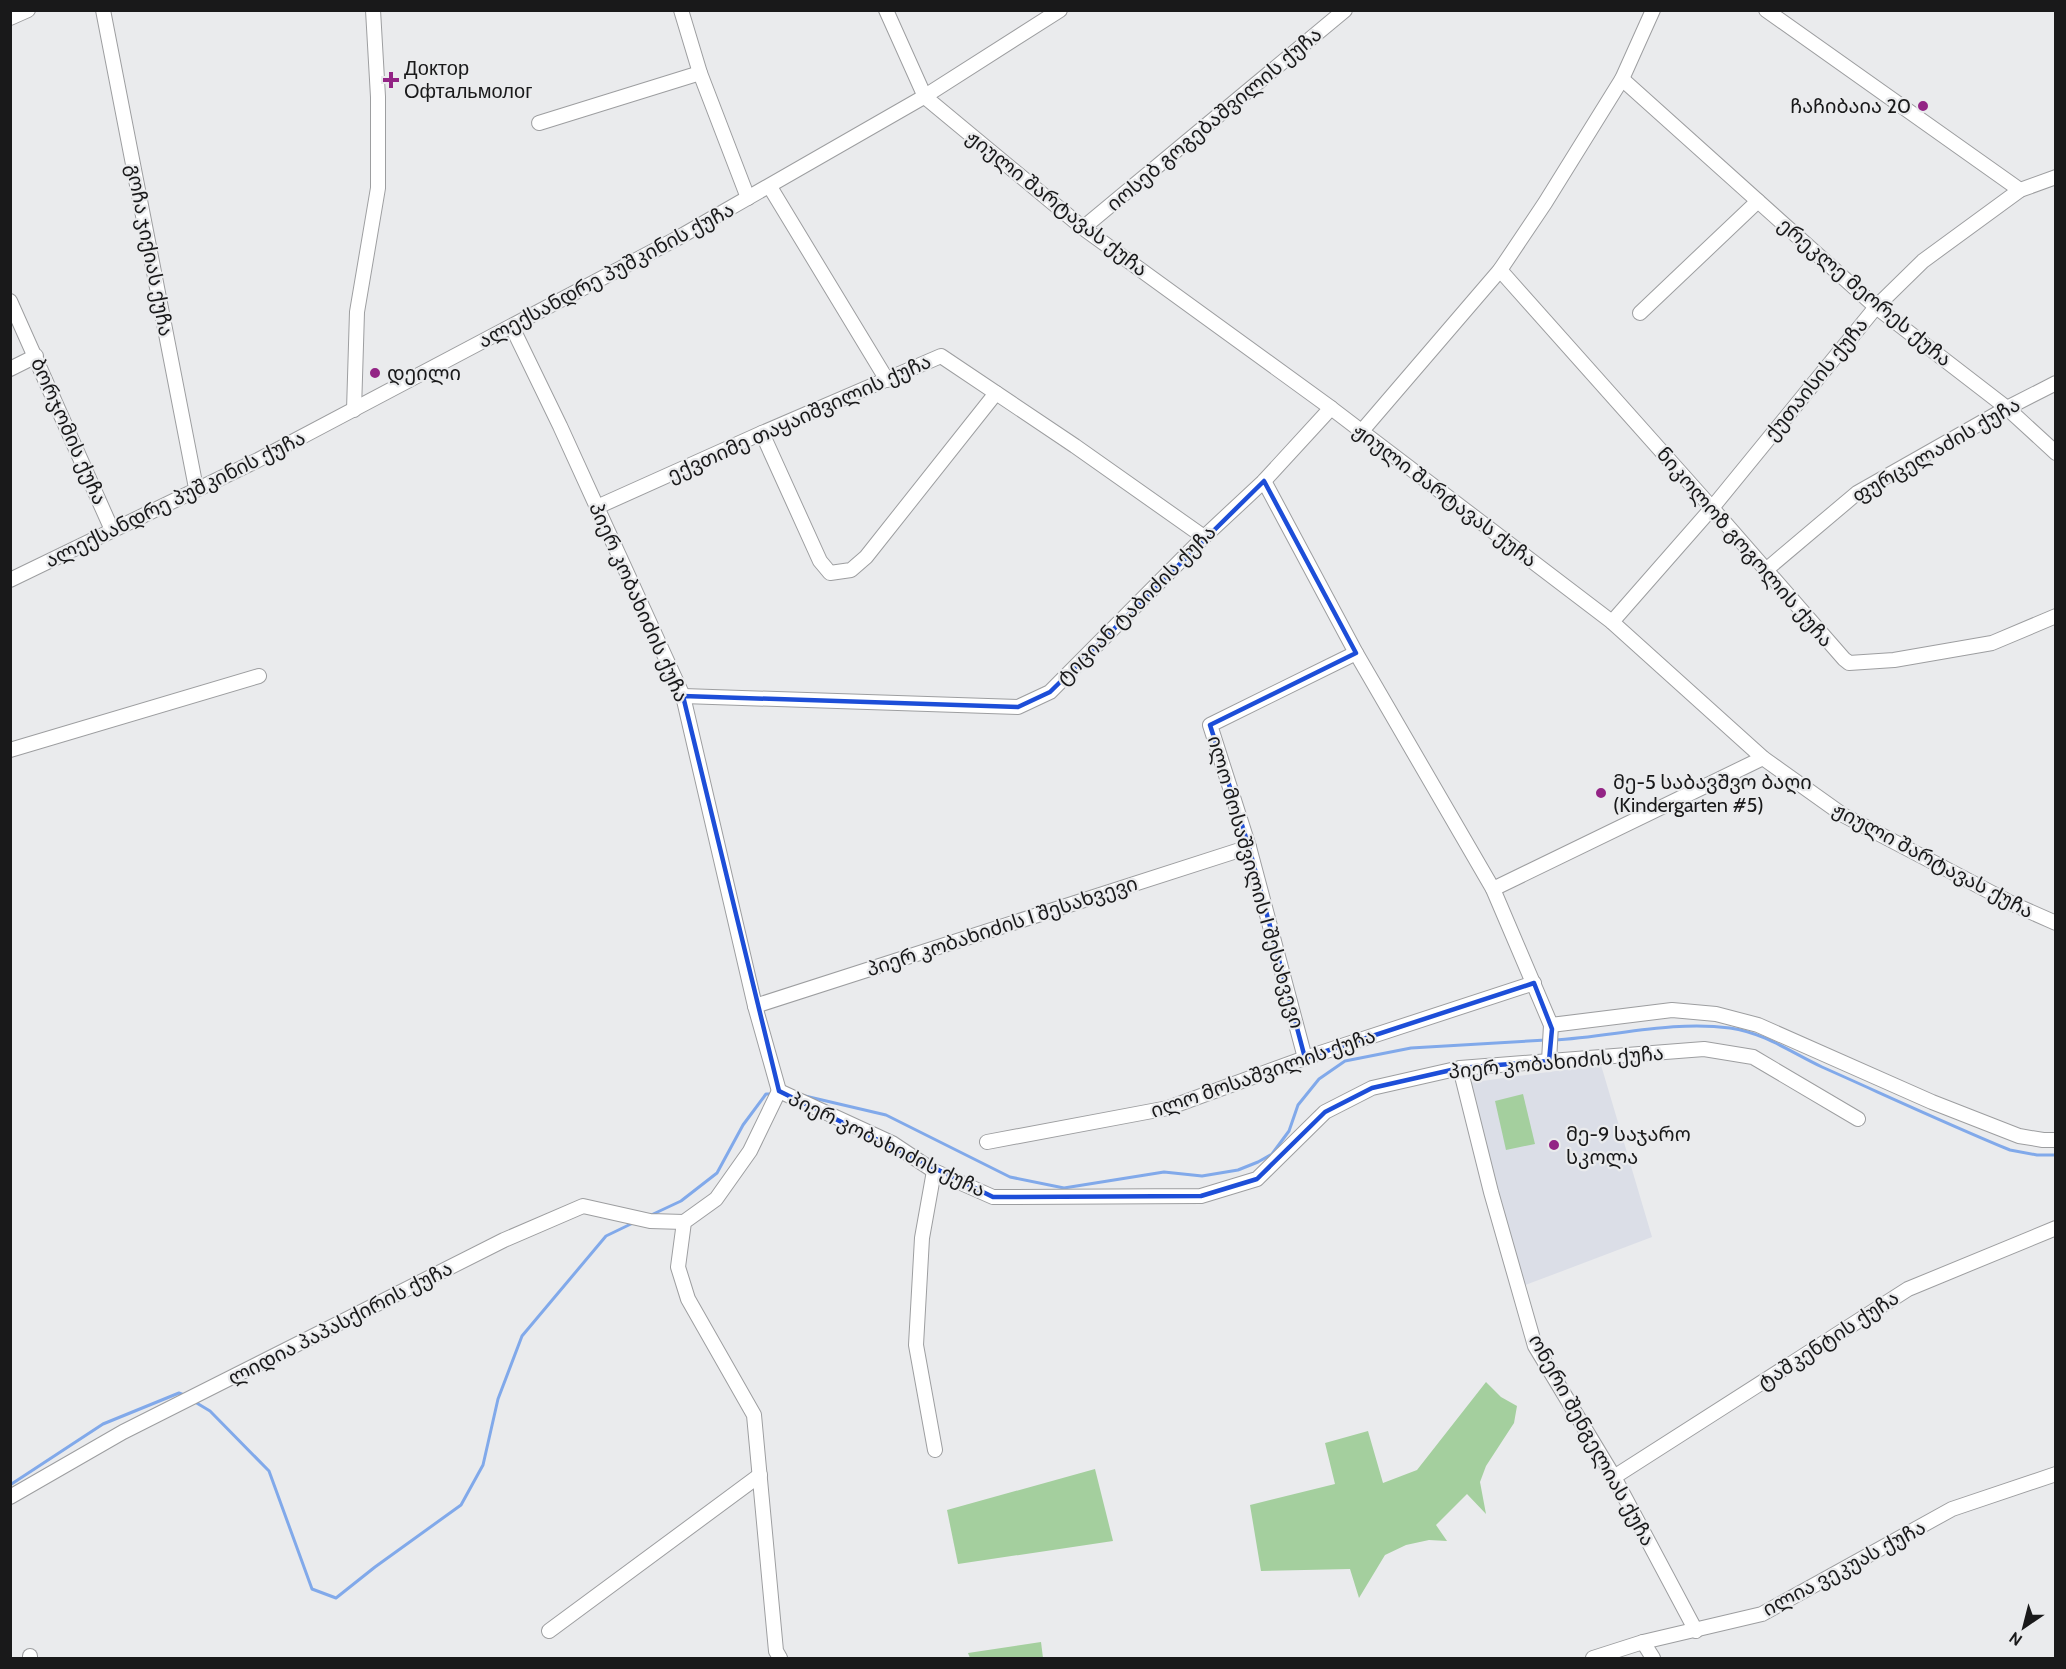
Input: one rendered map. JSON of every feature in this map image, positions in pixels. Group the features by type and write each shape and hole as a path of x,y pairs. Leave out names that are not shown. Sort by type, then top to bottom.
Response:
{"street":[{"path":"10,18 28,10"},
{"name":"გოჩა ჯიქიას ქუჩა","path":"103,10 196,489"},
{"path":"354,410 357,312 378,188 378,97 374,10"},
{"path":"681,10 700,74 748,198"},
{"name":"ჟიული შარტავას ქუჩა","path":"886,10 925,97 1083,228 1330,408 1612,622 1763,758 1843,815 2013,904 2055,923"},
{"name":"ალექსანდრე პუშკინის ქუჩა","path":"10,580 256,461 676,239 925,97 1060,10"},
{"name":"იოსებ გოგებაშვილის ქუჩა","path":"1083,228 1345,10"},
{"path":"1361,432 1500,270 1545,203 1622,79 1653,10"},
{"path":"1766,10 2020,190"},
{"path":"539,123 700,74"},
{"name":"ერეკლე მეორეს ქუჩა","path":"1622,79 1876,306 2007,408 2055,453"},
{"name":"ქუთაისის ქუჩა","path":"1612,622 1713,508 1790,409 1876,306 1923,261 2020,190 2055,177"},
{"path":"770,187 887,380"},
{"path":"1640,313 1758,201"},
{"name":"ნიკოლოზ გოგოლის ქუჩა","path":"1500,270 1849,663 1894,660 1992,642 2055,616"},
{"name":"ბორჯომის ქუჩა","path":"10,301 112,530"},
{"name":"პიერ კობახიძის ქუჩა","path":"512,327 560,426 683,696 755,1006 779,1090 892,1143 934,1171 993,1197 1201,1196 1257,1179 1325,1112 1371,1088 1461,1068 1704,1049 1753,1057 1858,1119"},
{"path":"10,369 36,356"},
{"name":"ექვთიმე თაყაიშვილის ქუჩა","path":"597,507 941,356 1204,537"},
{"name":"ფურცელაძის ქუჩა","path":"1767,569 1857,493 2055,383"},
{"path":"762,433 820,561 830,573 851,570 866,557 996,393"},
{"name":"ტიციან ტაბიძის ქუჩა","path":"683,696 1018,707 1050,692 1204,537 1264,481 1330,408"},
{"path":"1264,481 1356,653 1493,889 1552,1027 1549,1061"},
{"name":"ილო მოსაშვილის I შესახვევი","path":"1305,1058 1249,847 1210,725 1356,653"},
{"path":"10,750 259,676"},
{"path":"1493,889 1763,758"},
{"name":"პიერ კობახიძის I შესახვევი","path":"755,1006 1249,847"},
{"name":"ილო მოსაშვილის ქუჩა","path":"987,1142 1168,1108 1305,1058 1534,983"},
{"path":"1552,1027 1672,1010 1716,1014 1758,1025 1932,1102 2019,1136 2055,1140"},
{"name":"ონერი შენგელიას ქუჩა","path":"1461,1068 1491,1192 1535,1346 1614,1477 1696,1631"},
{"path":"779,1090 750,1151 716,1199 684,1222 678,1267 688,1299 754,1415 776,1651 780,1659"},
{"path":"934,1171 922,1238 916,1345 935,1450"},
{"name":"ლიდია პაპასქირის ქუჩა","path":"10,1497 123,1432 504,1240 583,1206 650,1221 684,1222"},
{"name":"ტაშკენტის ქუჩა","path":"1614,1477 1908,1289 2055,1228"},
{"name":"ილია ვეკუას ქუჩა","path":"1593,1659 1644,1642 1762,1614 1952,1509 2055,1474"},
{"path":"549,1631 760,1475"},
{"path":"1644,1642 1653,1659"}],"highlighted area":[{"path":"1264,481 1356,653 1210,725 1249,847 1305,1058 1534,983 1552,1029 1549,1061 1460,1068 1372,1088 1325,1112 1257,1179 1201,1196 993,1197 779,1091 683,696 1018,707 1050,692"}],"shaded area":[{"name":"მე-9 საჯარო სკოლა","path":"1601,1065 1652,1237 1523,1286 1467,1083"}],"green space":[{"path":"1523,1094 1535,1144 1506,1150 1495,1101"},
{"path":"1486,1382 1501,1397 1517,1406 1514,1423 1486,1466 1480,1482 1486,1514 1467,1494 1436,1525 1447,1541 1429,1540 1406,1545 1385,1555 1359,1598 1350,1569 1261,1571 1250,1505 1335,1484 1325,1443 1368,1431 1383,1483 1417,1470"},
{"path":"1095,1469 1113,1541 958,1564 947,1510"},
{"path":"1041,1642 1043,1658 970,1658 968,1653"}],"waterway":[{"path":"1553,1040 1664,1027 1730,1028 1767,1039 1822,1067 2010,1150 2037,1155 2056,1155"},
{"path":"805,1096 886,1115 1010,1177 1064,1188 1164,1172 1202,1176 1238,1170 1258,1162 1272,1154 1289,1131 1298,1105 1319,1079 1345,1061 1411,1048 1546,1040"},
{"path":"649,1216 681,1201 717,1173 743,1125 766,1094 771,1094"},
{"path":"195,1402 210,1411 269,1471 312,1589 336,1598 461,1505 483,1465 498,1399 522,1336 606,1236 635,1222"},
{"path":"10,1485 103,1424 179,1393 184,1395"}],"place":[{"name":"Доктор Офтальмолог","path":"391,80"},
{"name":"ჩაჩიბაია 20","path":"1923,106"},
{"name":"დეილი","path":"375,373"},
{"name":"მე-5 საბავშვო ბაღი (Kindergarten #5)","path":"1601,793"},
{"name":"მე-9 საჯარო სკოლა","path":"1554,1145"}]}
